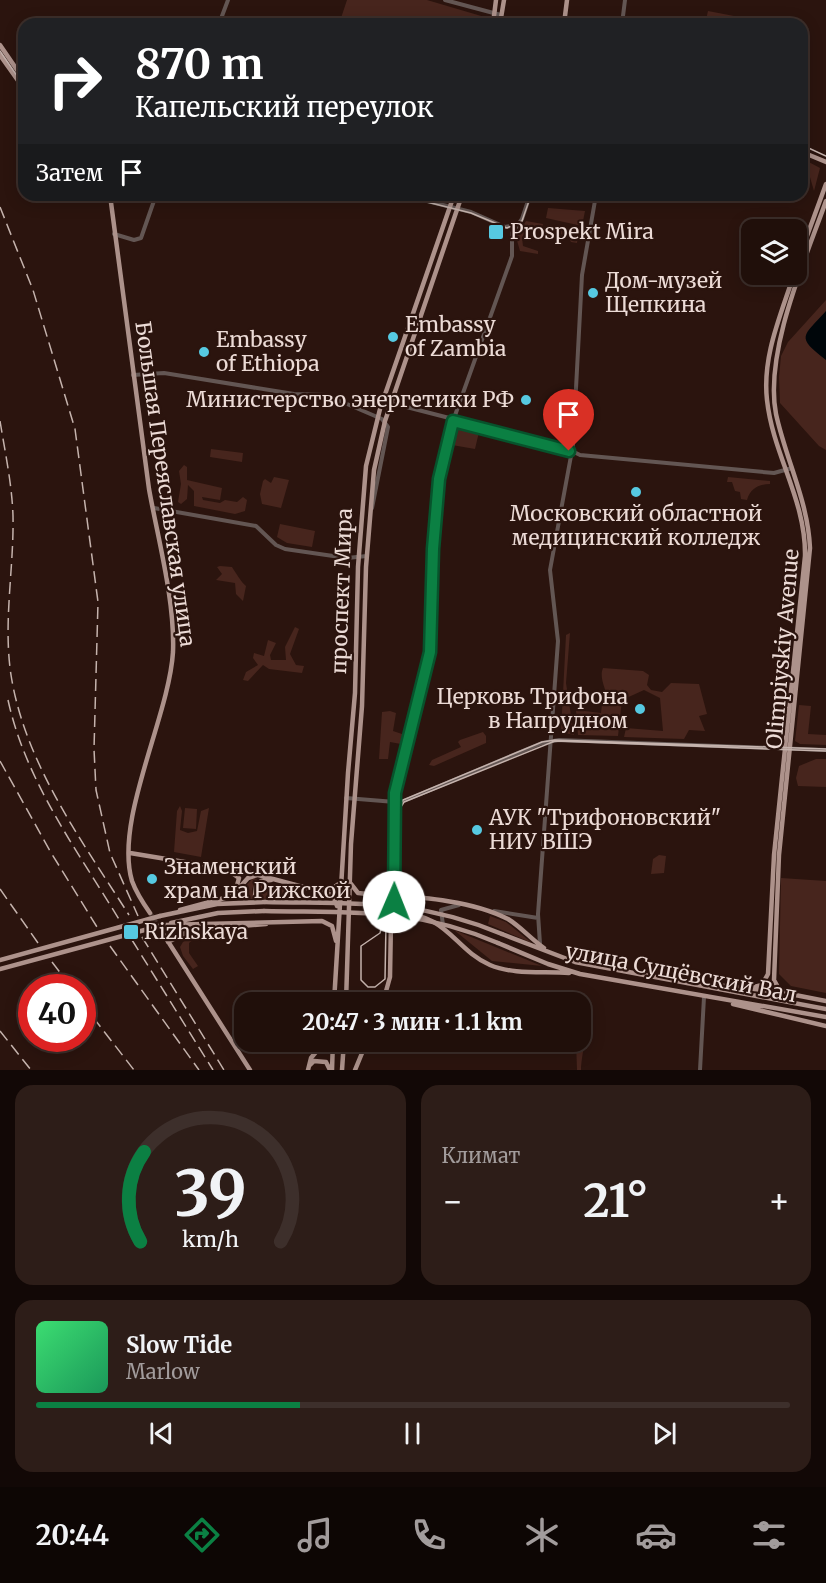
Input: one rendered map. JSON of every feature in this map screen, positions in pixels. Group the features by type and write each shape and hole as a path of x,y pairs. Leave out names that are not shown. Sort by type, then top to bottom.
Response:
{"main road":[{"path":"494,18 496,0"},
{"path":"501,18 504,0"},
{"path":"565,18 567,0"},
{"path":"0,45 18,71"},
{"path":"0,55 18,80"},
{"path":"808,155 826,164"},
{"path":"807,236 826,184"},
{"name":"Большая Переяславская улица","path":"111,201 149,489 154,508 172,631 172,666 133,820 130,853 133,882 150,913"},
{"name":"проспект Мира","path":"335,992 346,798 355,693 359,558 366,466 378,416 452,201"},
{"name":"проспект Мира","path":"346,992 353,799 363,688 367,556 374,470 385,421 460,201"},
{"name":"Olimpiyskiy Avenue","path":"750,988 762,985 768,974 774,855 810,548 805,512 776,412 773,388 776,355 826,201"},
{"name":"Olimpiyskiy Avenue","path":"790,285 770,345 766,379 770,421 801,513 805,548 778,855 774,974 777,987 792,994"},
{"path":"130,853 260,875 276,881 316,889 334,897 339,915"},
{"path":"218,899 230,894 238,885 238,877 228,871"},
{"path":"0,960 175,913 187,906 232,896 250,877 260,875"},
{"path":"350,878 357,892 395,895 459,905 512,922 547,950 563,958"},
{"path":"316,889 333,888 341,880"},
{"path":"265,902 257,898 255,887 261,881 276,881"},
{"name":"улица Сущёвский Вал","path":"175,913 223,903 374,903 414,907 453,916 563,958 826,1009"},
{"name":"улица Сущёвский Вал","path":"163,926 218,913 264,911 405,914 451,924 548,964 580,974 826,1017"},
{"path":"386,992 390,977 391,921 394,916 403,914 432,919 478,958 493,966 580,974"},
{"path":"168,942 191,930 280,921"},
{"path":"0,969 163,926 280,921 327,923 333,929 337,947"},
{"path":"162,932 250,1070"},
{"path":"692,983 750,988 826,1000"},
{"path":"719,999 765,1013 826,1026"},
{"path":"308,1070 311,1058 316,1052"},
{"path":"331,1070 332,1052"},
{"path":"342,1070 344,1052"},
{"path":"355,1070 361,1052"},
{"path":"308,1070 312,1062 318,1060 326,1062 331,1070"}],"street":[{"path":"221,18 228,0"},
{"path":"446,0 501,15"},
{"path":"623,18 625,0"},
{"path":"114,233 134,240 141,238 154,201"},
{"path":"426,201 458,209 502,226 512,227 519,223"},
{"path":"391,921 395,895 395,802 430,652 433,549 439,479 453,421 512,256 512,233 519,223 528,201"},
{"path":"547,950 538,939 538,918 558,635 550,570 571,452 582,276 595,201"},
{"path":"502,226 512,241"},
{"path":"134,375 179,375 294,393 326,395 385,421"},
{"path":"391,404 566,448 580,455 774,473 792,468"},
{"path":"154,508 256,526 276,545 285,549 359,558 367,556"},
{"path":"346,798 395,802 439,788 550,741 826,750"},
{"path":"444,927 440,918 441,910 459,905"},
{"path":"471,908 538,918"},
{"path":"700,1070 704,997"}],"shaded area":[{"path":"347,0 427,0 488,18 341,18"},
{"path":"708,11 734,16 734,18 706,18"},
{"path":"808,162 820,168 814,191 808,170"},
{"path":"548,208 585,211 582,226 546,218"},
{"path":"526,221 543,224 541,231 527,228 522,238 523,246 538,251 538,254 520,251 516,237"},
{"path":"548,225 576,231 577,243 571,242 568,236 556,233 549,238"},
{"path":"826,300 826,450 819,446 780,403 779,377 781,356 788,342"},
{"path":"826,311 826,360 810,346 806,341 806,336"},
{"path":"463,428 479,432 475,449 452,445 457,430"},
{"path":"211,449 243,453 242,462 210,457"},
{"path":"184,465 187,467 187,480 222,488 220,500 202,497 203,500 220,503 225,500 237,502 243,497 247,500 245,511 235,514 194,506 194,491 188,485 187,499 181,504 178,502 181,484 179,471"},
{"path":"274,477 289,480 281,508 262,504 260,494 263,481 265,479 271,483"},
{"path":"728,477 770,481 770,484 755,488 747,500 741,499 740,492 735,491 732,482 727,482"},
{"path":"280,524 315,531 312,547 287,543 277,537"},
{"path":"217,567 232,567 246,586 243,601 236,594 235,583 216,580 222,574"},
{"path":"295,627 299,629 290,654 296,665 304,666 302,673 269,669 263,665 248,681 243,680 246,672 258,665 253,658 254,653 264,656 268,640 276,643 270,655 271,660 286,660 285,647"},
{"path":"570,633 566,683 574,735 561,732 566,635"},
{"path":"603,668 643,671 649,675 647,685 651,690 662,692 671,683 699,684 707,714 699,716 705,731 689,730 684,739 624,737 626,728 663,731 660,698 644,690 622,700 618,736 578,735 576,710 601,713 602,704 607,705 602,677"},
{"path":"799,705 811,706 808,734 826,735 826,745 800,744 795,741"},
{"path":"382,712 396,713 393,731 405,735 401,744 390,742 388,759 379,759"},
{"path":"483,732 486,736 486,743 434,766 429,765 432,760 461,747 458,742 460,740"},
{"path":"816,759 826,759 826,787 798,786 796,778 799,766"},
{"path":"180,806 182,811 180,830 188,833 197,831 201,811 209,808 201,857 174,852 177,811"},
{"path":"185,808 197,809 196,829 183,828"},
{"path":"659,855 666,856 664,873 651,874 653,859"},
{"path":"253,878 257,879 252,889 254,899 235,898"},
{"path":"781,878 826,881 826,993 791,986 779,974"},
{"path":"263,883 295,889 297,897 261,899 258,889"},
{"path":"490,916 506,922 532,943 488,924"},
{"path":"454,930 542,966 492,961"},
{"path":"194,939 189,943 189,953 198,966 193,969 183,956 180,947 183,942"},
{"path":"576,1052 583,1052 581,1070 577,1070"}],"tunnel":[{"path":"150,913 160,928"}],"tram line":[{"path":"0,51 18,77"},
{"path":"808,148 826,156"},
{"path":"423,201 471,213 507,228 522,221 529,201"},
{"path":"826,749 555,740 542,742 403,800 393,814 392,885 380,933 361,946 361,980 368,987 375,987 385,979 386,923 394,882 394,818 404,802 555,741 826,751"}],"railway":[{"path":"0,207 33,290 75,429 98,602 94,749 96,790 110,853 138,916"},
{"path":"0,421 12,504 13,536 8,635 11,675 18,708 42,771 58,801 129,915"},
{"path":"8,700 16,730 40,787 70,841 120,921"},
{"path":"0,761 50,851 97,927"},
{"path":"0,889 38,943"},
{"path":"142,937 224,1070"},
{"path":"132,940 213,1070"},
{"path":"110,946 199,1070"},
{"path":"52,962 61,974"},
{"path":"96,1021 134,1070"},
{"path":"0,1031 31,1070"}],"place":[{"name":"Prospekt Mira","path":"496,232"},
{"name":"Дом-музей Щепкина","path":"593,293"},
{"name":"Embassy of Zambia","path":"393,337"},
{"name":"Embassy of Ethiopa","path":"204,352"},
{"name":"Министерство энергетики РФ","path":"526,400"},
{"name":"Московский областной медицинский колледж","path":"636,492"},
{"name":"Церковь Трифона в Напрудном","path":"640,709"},
{"name":"АУК \"Трифоновский\" НИУ ВШЭ","path":"477,830"},
{"name":"Знаменский храм на Рижской","path":"152,879"},
{"name":"Rizhskaya","path":"131,932"}],"route":[{"path":"394,902 395,793 430,652 433,549 439,479 453,421 566,448 569,451"}]}
